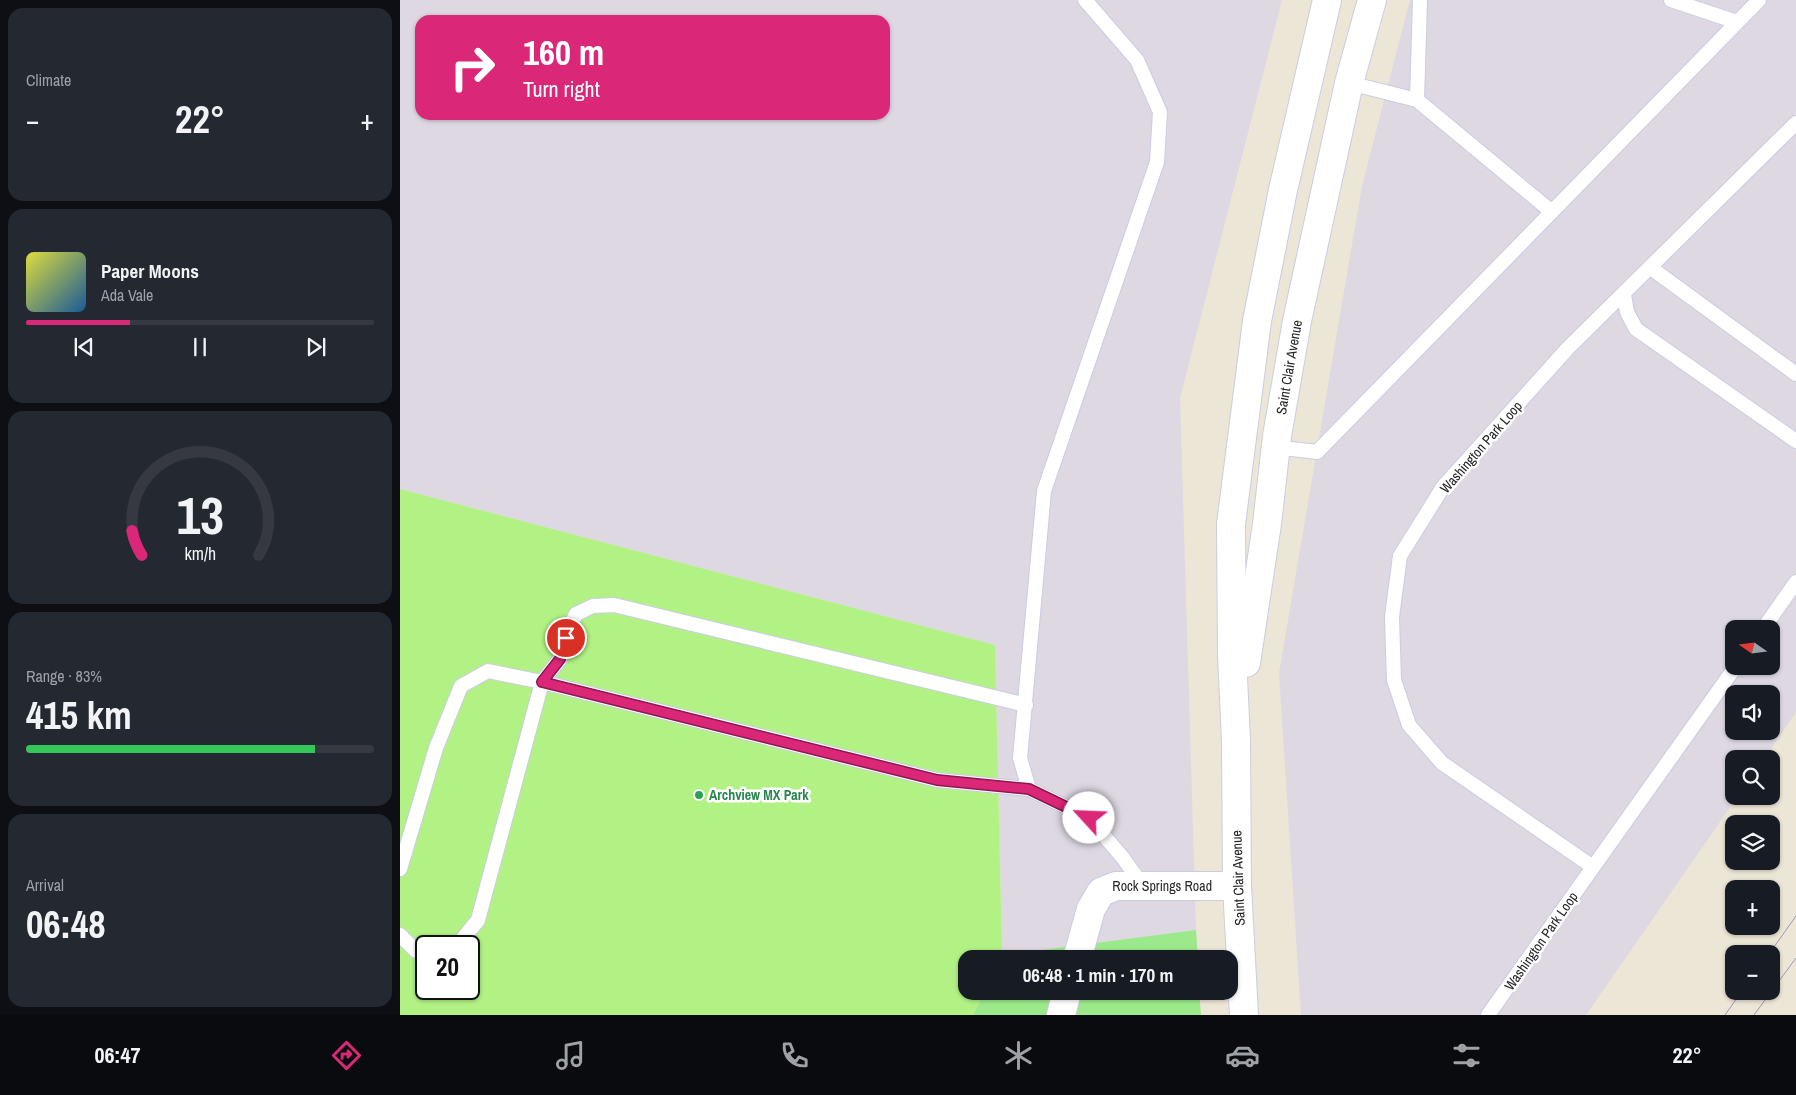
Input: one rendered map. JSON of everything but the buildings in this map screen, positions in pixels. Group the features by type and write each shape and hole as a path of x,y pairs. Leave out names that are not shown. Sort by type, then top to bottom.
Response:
{"main road":[{"name":"Saint Clair Avenue","path":"1244,1015 1237,886 1231,524 1241,436 1261,302 1285,180 1327,0"},
{"name":"Saint Clair Avenue","path":"1236,741 1275,446 1297,320 1349,83 1372,0"},
{"name":"Rock Springs Road","path":"1079,950 1090,909 1101,892 1116,886 1237,886"},
{"path":"1061,1015 1065,1000"}],"lane":[{"path":"1029,789 1020,758 1044,491 1158,162 1160,112 1137,60 1084,0"},
{"path":"1417,100 1420,0"},
{"path":"1671,0 1737,22"},
{"path":"1275,446 1317,452 1759,0"},
{"path":"1349,83 1417,100 1552,212"},
{"name":"Washington Park Loop","path":"1593,867 1442,763 1409,725 1394,680 1392,617 1400,556 1443,487 1568,348 1624,295 1796,123"},
{"path":"1651,268 1796,374"},
{"path":"1624,295 1627,312 1636,329 1796,441"},
{"path":"1769,620 1796,582"},
{"path":"466,935 478,920 542,682 560,659 576,614 593,606 614,606 1026,705"},
{"path":"400,869 436,748 460,686 488,670 937,780 1029,789 1089,818 1123,858 1143,886"},
{"name":"Washington Park Loop","path":"1488,1015 1730,675"},
{"path":"400,935 415,950"}],"shaded area":[{"path":"400,0 1282,0 1180,398 1196,930 1041,950 1002,950 995,645 400,489"},
{"path":"1410,0 1796,0 1796,712 1780,736 1780,685 1725,685 1725,740 1777,740 1770,750 1725,750 1725,805 1732,805 1586,1015 1301,1015 1279,673 1362,186"}],"green space":[{"name":"Archview MX Park","path":"400,489 995,645 1002,950 958,950 958,1000 980,1000 973,1015 400,1015"},
{"path":"1196,930 1197,950 1041,950"},
{"path":"980,1000 1200,1000 1201,1015 973,1015"}],"tram line":[{"path":"1775,945 1796,916"},
{"path":"1754,1015 1796,958"},
{"path":"1725,1015 1736,1000"}],"place":[{"name":"Archview MX Park","path":"699,795"}],"route":[{"path":"566,638 560,659 542,682 937,780 1029,789 1089,818"}]}
